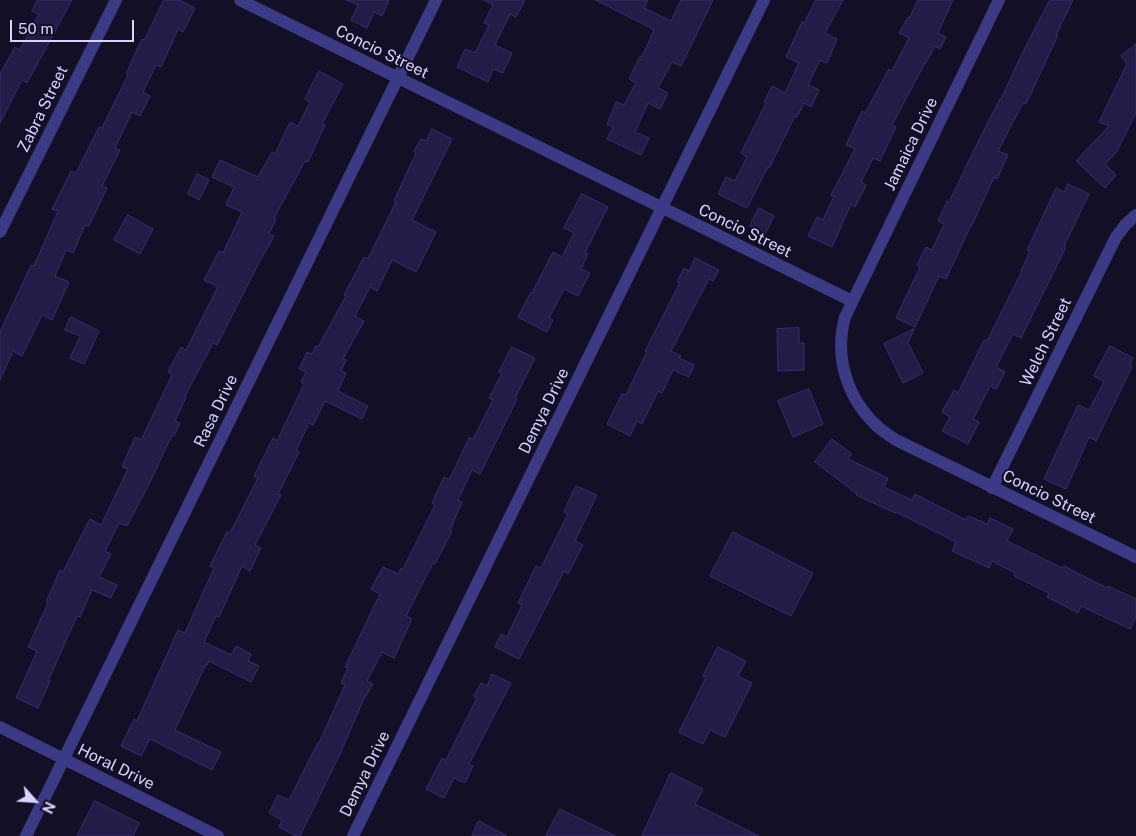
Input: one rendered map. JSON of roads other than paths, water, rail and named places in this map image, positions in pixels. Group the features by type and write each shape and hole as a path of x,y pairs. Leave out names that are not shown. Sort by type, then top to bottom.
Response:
{"street":[{"name":"Zabra Street","path":"0,232 116,0"},
{"name":"Concio Street","path":"240,0 852,301 841,330 844,370 851,392 862,411 878,427 896,440 1136,557"},
{"name":"Rasa Drive","path":"26,836 436,0"},
{"name":"Demya Drive","path":"353,836 764,0"},
{"name":"Jamaica Drive","path":"852,301 999,0"},
{"name":"Welch Street","path":"992,488 1116,237 1136,215"},
{"name":"Horal Drive","path":"0,727 218,836"}]}
